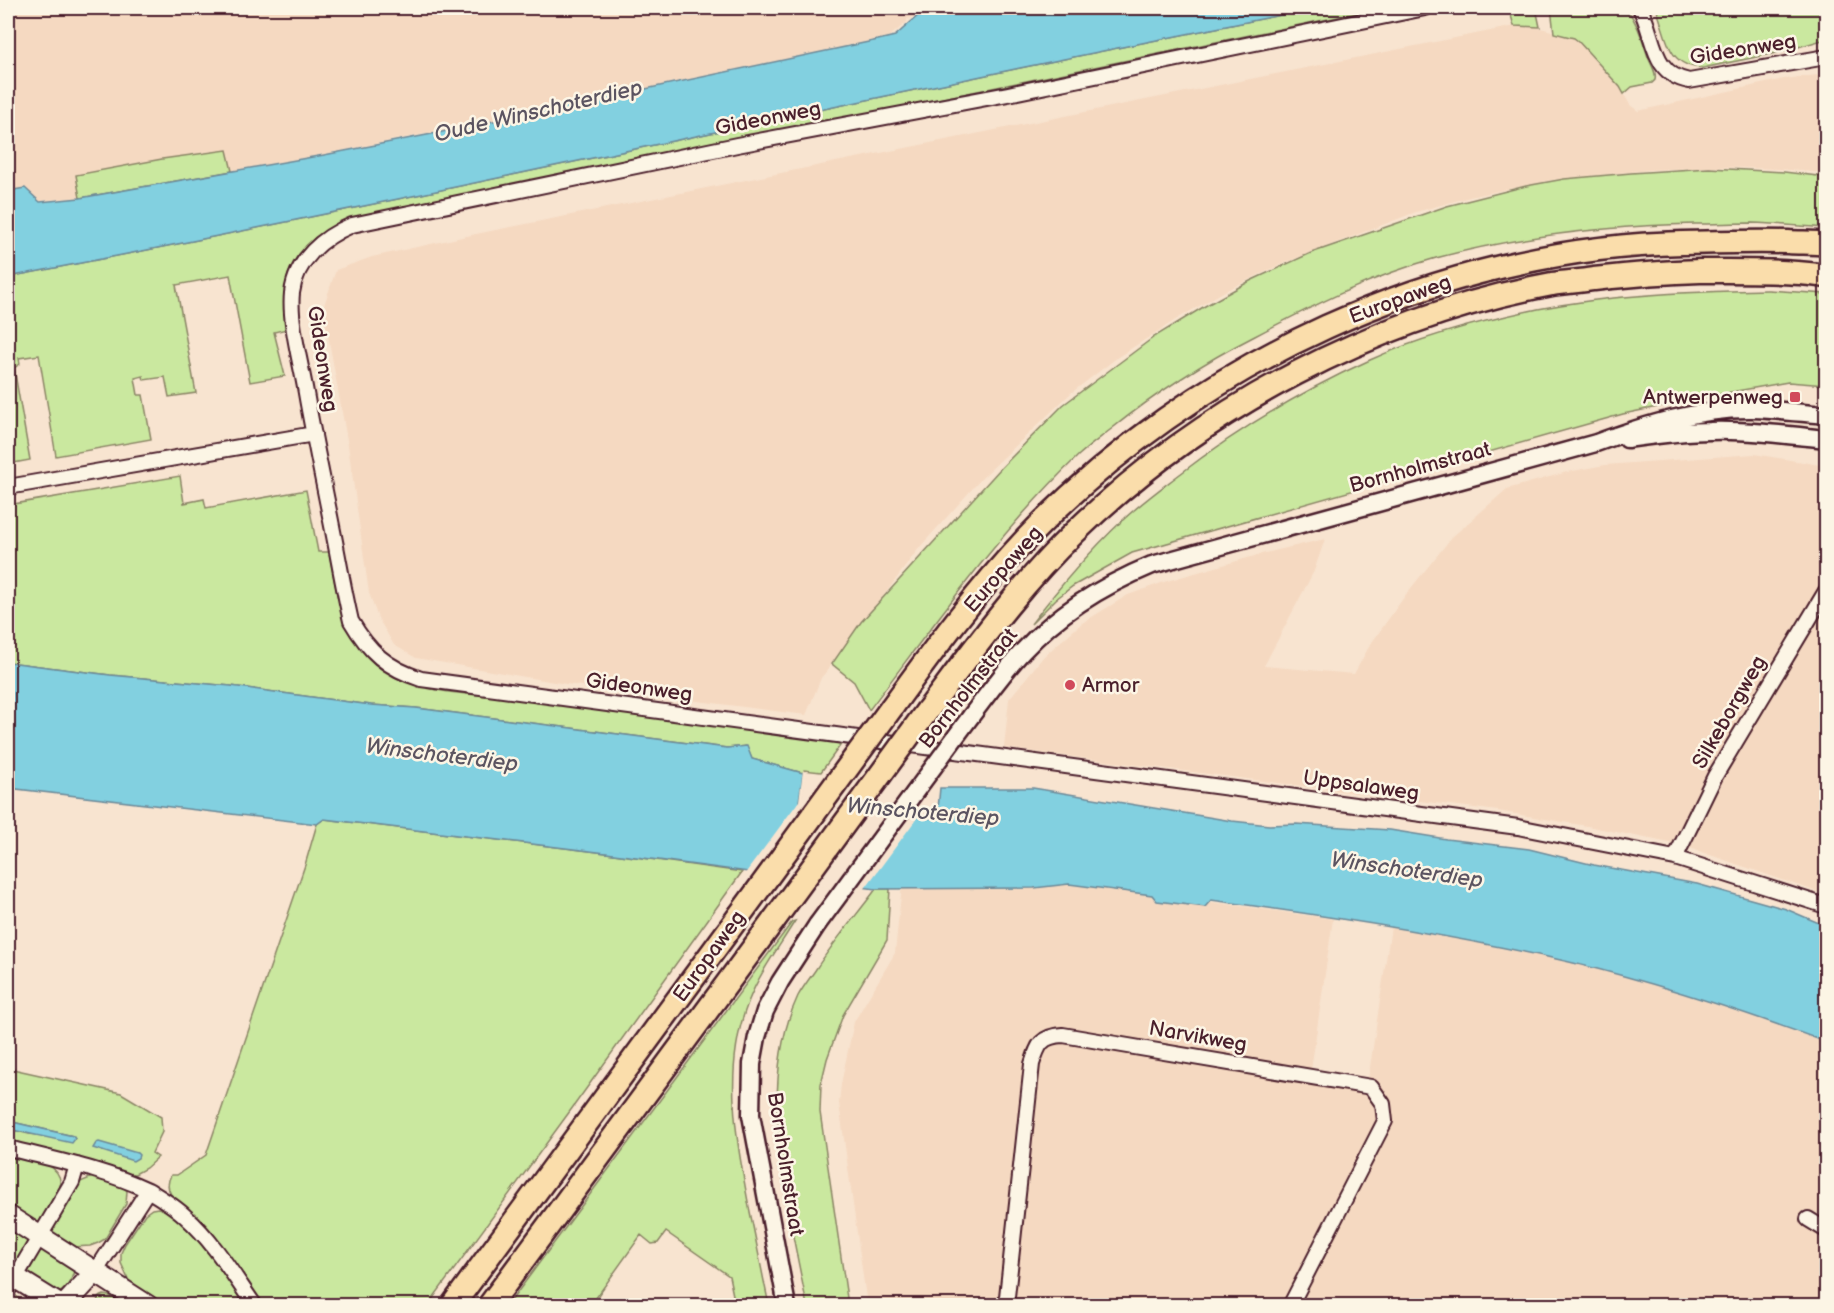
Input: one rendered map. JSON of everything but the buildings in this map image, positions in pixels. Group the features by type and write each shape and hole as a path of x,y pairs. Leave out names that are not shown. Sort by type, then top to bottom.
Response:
{"highway":[{"name":"Europaweg","path":"452,1305 937,646 1026,540 1066,501 1146,434 1186,405 1294,343 1346,318 1443,282 1538,258 1594,249 1656,244 1761,241 1827,244"},
{"name":"Europaweg","path":"489,1305 927,711 1023,586 1074,532 1166,455 1268,388 1317,363 1375,336 1457,307 1553,284 1653,272 1761,270 1827,276"}],"main road":[{"path":"8,1216 148,1305"},
{"path":"10,1280 62,1305 96,1271"},
{"path":"82,1305 96,1271"}],"street":[{"name":"Gideonweg","path":"883,741 421,679 397,669 375,654 365,644 351,621 292,315 292,293 300,268 316,246 327,237 352,225 713,150 1008,94 1425,8"},
{"name":"Gideonweg","path":"1640,8 1660,63 1669,74 1682,80 1689,81 1827,57"},
{"name":"Bornholmstraat","path":"787,1305 751,1115 752,1064 765,1011 780,982 817,925 1007,669 1041,633 1080,602 1127,575 1152,565 1596,443 1644,425 1711,412 1751,409 1827,415"},
{"name":"Bornholmstraat","path":"1596,443 1711,430 1749,431 1827,439"},
{"name":"Gideonweg","path":"8,487 314,434"},
{"name":"Silkeborgweg","path":"1675,858 1715,776 1827,591"},
{"name":"Uppsalaweg","path":"883,741 1518,827 1675,858 1827,906"},
{"name":"Narvikweg","path":"1006,1305 1032,1064 1038,1045 1053,1036 1063,1035 1371,1087 1383,1104 1385,1121 1290,1305"},
{"path":"8,1148 112,1175 148,1190 195,1225 255,1305"},
{"path":"10,1280 40,1236 72,1182 77,1165"},
{"path":"96,1271 148,1190"},
{"path":"1808,1219 1827,1230"}],"shaded area":[{"path":"8,8 962,8 907,19 907,22 884,41 232,173 8,212"},
{"path":"1525,24 1575,37 1620,87 1630,105 1638,111 1784,79 1826,74 1826,173 1718,167 1650,170 1558,179 1470,197 1416,212 1284,263 1225,291 1118,357 1071,393 982,478 919,548 821,678 806,715 566,684 416,658 394,645 378,618 369,593 348,445 323,308 336,270 372,257 476,234"},
{"path":"1754,454 1826,466 1826,895 1684,846 1587,826 1498,811 1004,748 1009,699 1044,656 1082,623 1128,595 1167,581 1265,553 1325,539 1314,571 1264,666 1354,674 1370,645 1407,593 1452,537 1507,489 1567,472 1605,465"},
{"path":"904,866 1069,882 1333,919 1310,1077 1367,1087 1391,927 1499,945 1627,975 1826,1036 1826,1305 867,1305 839,1103 854,1022 895,953"}],"green space":[{"path":"1317,8 1382,8 348,220 326,231 306,246 298,255 287,277 285,305 287,329 274,332 285,376 250,382 230,275 176,285 196,393 169,397 165,377 144,380 143,376 135,378 138,395 143,395 151,439 56,456 39,355 19,358 20,364 14,368 30,460 8,464 8,277 335,212 989,74"},
{"path":"1509,8 1536,8 1540,27 1514,26"},
{"path":"1551,8 1626,8 1639,31 1654,71 1655,80 1652,83 1632,87 1624,94 1578,41 1554,33"},
{"path":"1656,8 1826,8 1826,39 1781,52 1703,68 1691,66 1675,56 1670,48"},
{"path":"227,150 232,171 80,198 76,175"},
{"path":"1709,168 1826,177 1826,228 1752,223 1695,224 1565,233 1500,243 1436,258 1412,265 1320,303 1197,368 1144,404 1079,455 995,546 869,710 854,682 832,664 861,622 1001,468 1063,405 1154,337 1205,306 1250,281 1311,253 1447,206 1564,179"},
{"path":"1768,290 1826,294 1826,385 1788,382 1623,414 1132,553 1073,586 1031,624 1099,544 1130,513 1156,492 1222,444 1270,413 1370,360 1452,330 1538,309 1595,300 1653,295"},
{"path":"180,476 184,503 204,499 206,508 306,490 318,552 329,552 339,601 350,631 368,657 381,669 398,679 418,686 464,694 554,701 842,743 821,772 804,770 803,773 752,759 746,746 727,748 416,708 371,705 231,686 110,675 8,662 8,505"},
{"path":"324,819 742,872 428,1305 263,1305 203,1225 173,1197 168,1187 171,1175 177,1175 206,1155 317,824"},
{"path":"876,889 890,889 887,940 843,1015 827,1059 821,1084 820,1112 848,1305 807,1306 785,1190 780,1150 777,1109 779,1069 785,1032 798,996 830,948"},
{"path":"795,921 764,970 749,1000 741,1025 734,1077 736,1129 769,1305 735,1305 729,1276 666,1232 658,1243 652,1244 641,1235 591,1305 508,1305 792,922"},
{"path":"8,1068 121,1093 161,1117 162,1132 152,1153 158,1157 146,1168 135,1174 129,1174 8,1143 8,1129 29,1134 75,1139 73,1136 8,1121"},
{"path":"8,1154 44,1163 57,1173 60,1181 59,1190 38,1228 8,1209"},
{"path":"97,1175 122,1185 127,1191 126,1204 105,1239 90,1246 73,1247 47,1232 78,1183"},
{"path":"158,1208 175,1215 192,1232 247,1305 163,1305 134,1287 121,1263 121,1253 145,1214"},
{"path":"8,1225 29,1239 14,1266 8,1265"},
{"path":"39,1244 72,1266 74,1271 72,1278 59,1293 55,1294 24,1275"},
{"path":"12,1292 26,1305 8,1306 8,1295"},
{"path":"104,1295 125,1305 95,1305 99,1297"}],"water":[{"path":"938,8 1317,8 989,74 335,212 8,277 8,191 25,188 40,202 80,198 437,133 895,36 920,14"},
{"name":"Winschoterdiep","path":"8,662 110,675 231,686 371,705 416,708 727,748 747,746 752,759 803,773 799,801 801,803 937,819 940,788 1033,788 1232,821 1269,825 1296,824 1390,830 1529,849 1594,865 1697,884 1786,909 1826,926 1826,1042 1686,994 1579,964 1419,932 1211,900 1205,907 1157,901 1152,895 1069,884 1034,888 876,889 324,819 317,824 8,788"},
{"path":"8,1121 73,1136 75,1139 72,1143 8,1129"},
{"path":"99,1142 137,1153 138,1158 133,1161 93,1148"}],"pier":[{"path":"803,770 806,773 802,800 920,814 863,891 744,875 799,801"}],"place":[{"name":"Antwerpenweg","path":"1795,397"},
{"name":"Armor","path":"1070,685"}],"water label":[{"name":"Oude Winschoterdiep","path":"538,110"}]}
